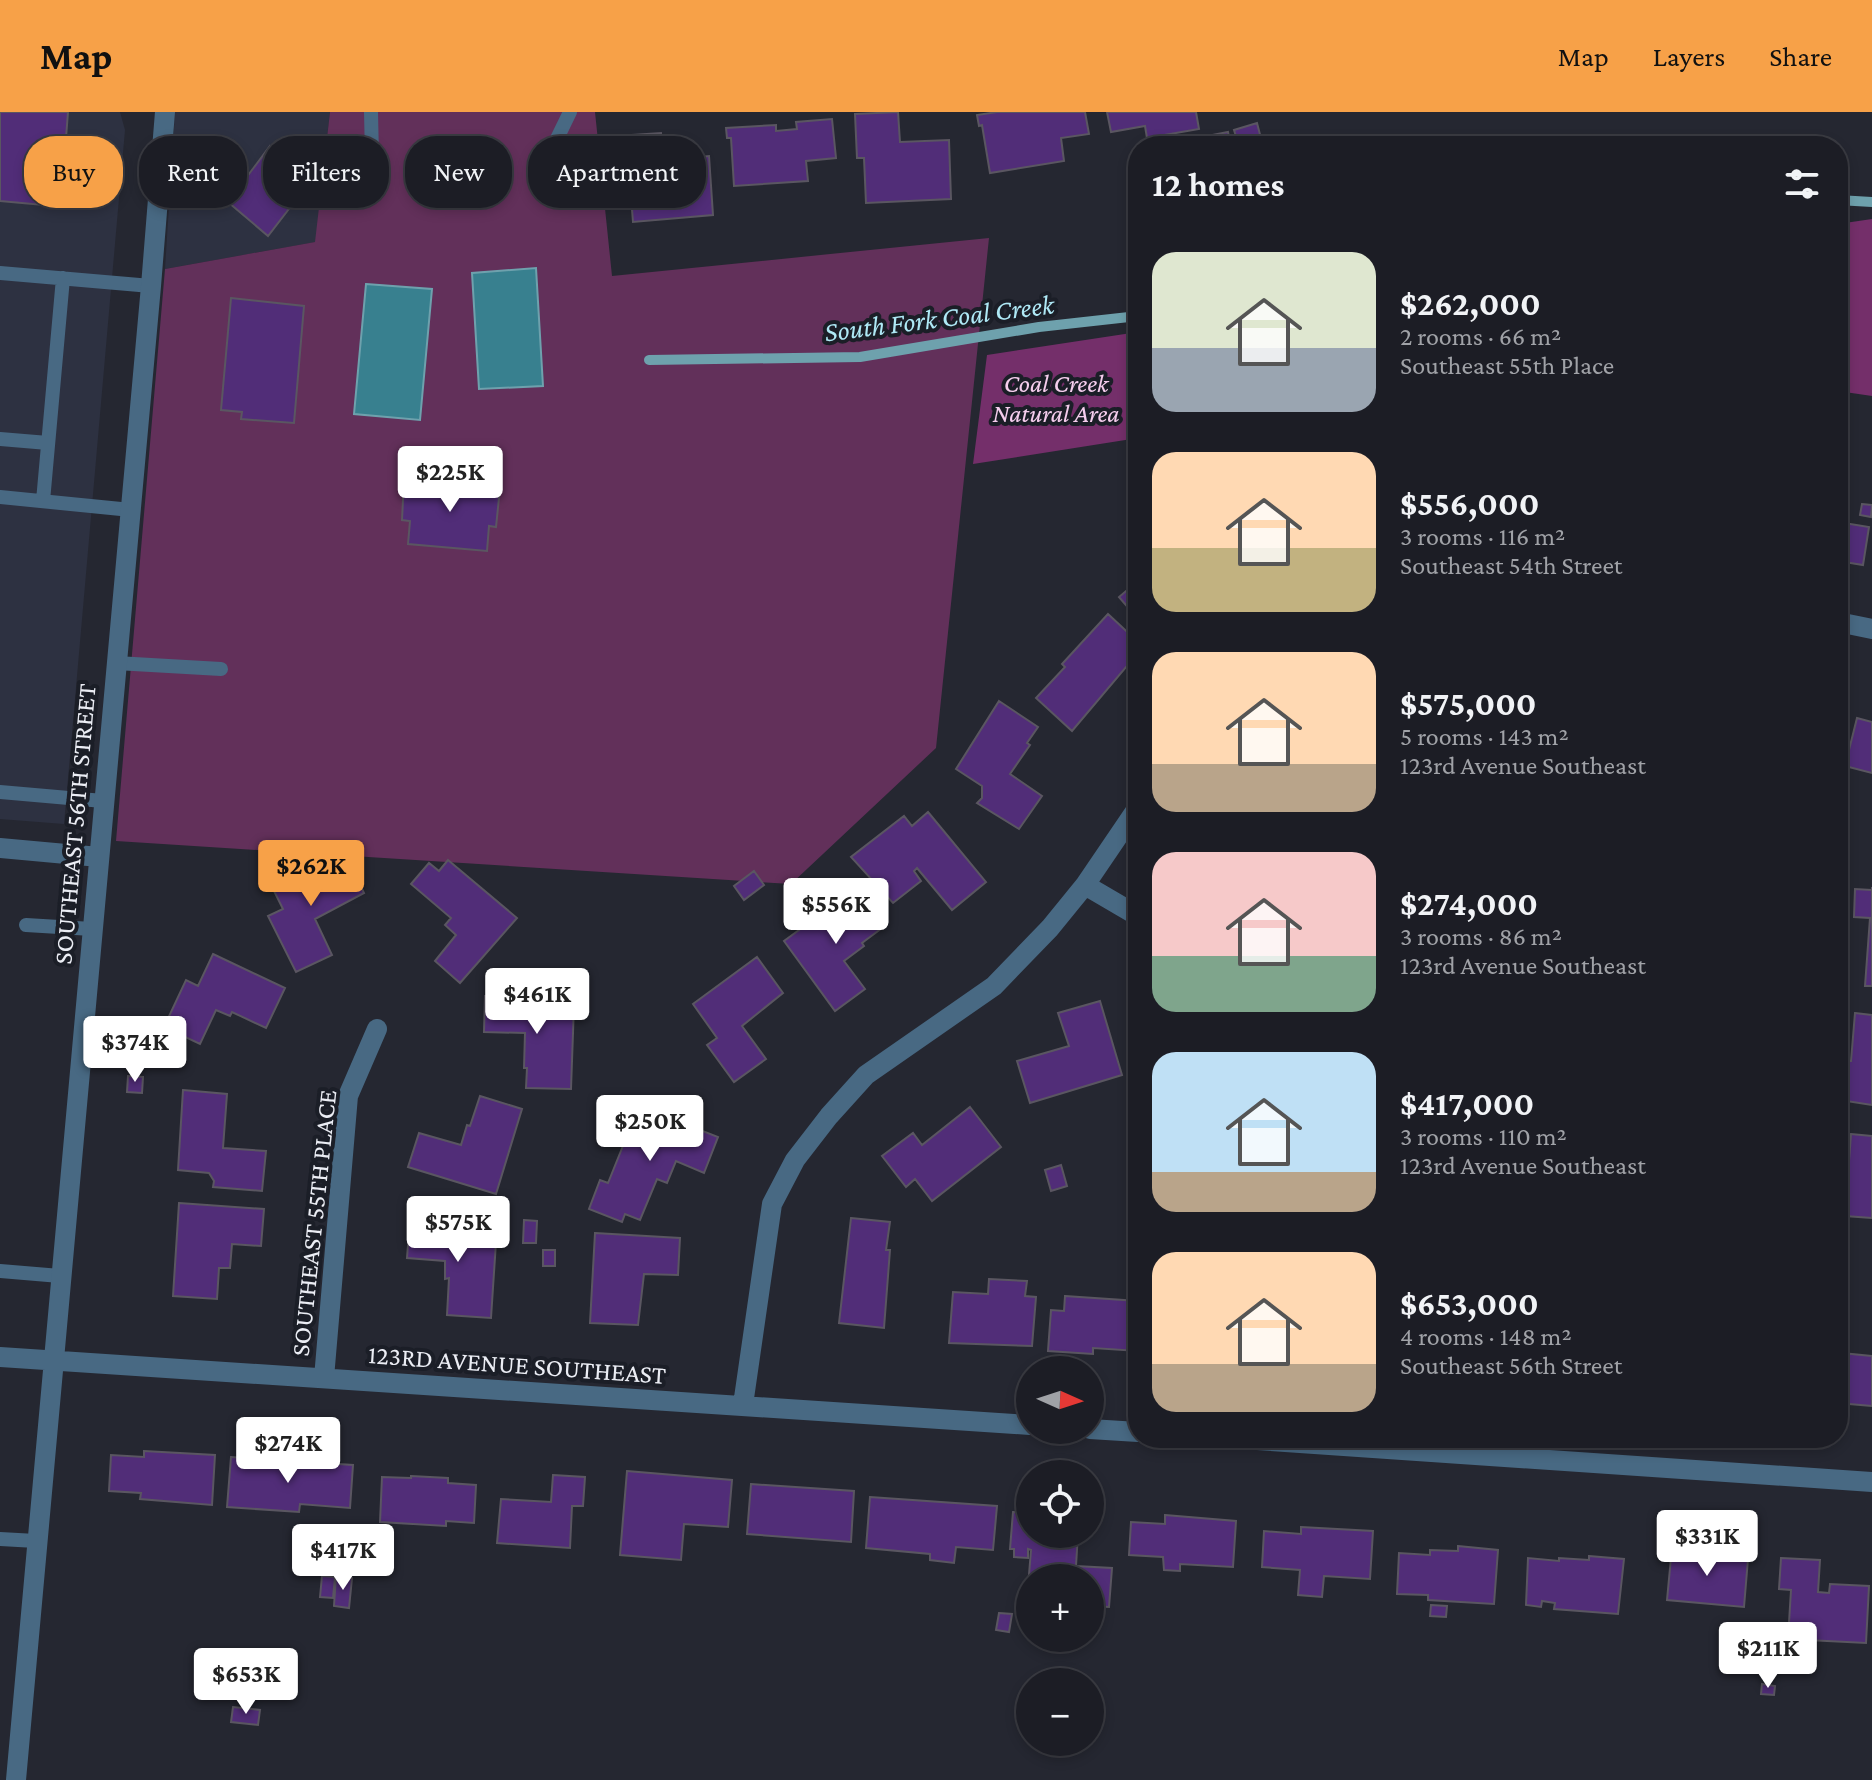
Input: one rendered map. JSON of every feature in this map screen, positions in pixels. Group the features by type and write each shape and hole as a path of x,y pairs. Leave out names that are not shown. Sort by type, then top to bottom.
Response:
{"street":[{"name":"SOUTHEAST 56TH STREET","path":"16,1780 165,112"},
{"path":"1848,624 1872,629"},
{"path":"743,1405 772,1204 795,1160 866,1075 994,986 1050,928 1085,885 1128,822"},
{"path":"0,848 99,857"},
{"path":"1085,885 1128,910"},
{"name":"SOUTHEAST 55TH PLACE","path":"324,1378 348,1096 377,1029"},
{"name":"123RD AVENUE SOUTHEAST","path":"0,1357 1016,1424"},
{"path":"1104,1430 1128,1431"},
{"path":"1374,1448 1872,1482"}],"lane":[{"path":"371,112 372,136"},
{"path":"558,136 570,112"},
{"path":"0,273 151,286"},
{"path":"43,501 63,278"},
{"path":"0,439 48,443"},
{"path":"0,497 131,510"},
{"path":"116,663 221,669"},
{"path":"0,792 103,801"},
{"path":"26,925 92,929"},
{"path":"0,1271 60,1276"},
{"path":"0,1539 36,1541"}],"shaded area":[{"path":"0,112 120,112 125,130 123,153 123,136 24,136 24,208 118,208 64,824 0,819"},
{"path":"175,112 330,112 327,136 263,136 263,208 320,208 316,242 165,269 169,208 247,208 247,136 173,136"},
{"path":"330,112 595,112 597,136 528,136 528,208 605,208 612,276 989,238 936,748 791,884 116,841 165,269 315,242 319,208 389,208 389,136 327,136"}],"green space":[{"path":"1872,219 1872,396 1848,392 1848,223"},
{"name":"Coal Creek Natural Area","path":"1128,334 1128,440 973,464 987,355"}],"water":[{"path":"536,268 543,386 479,389 472,273"},
{"path":"366,284 432,289 420,420 354,414"}],"building":[{"path":"0,112 68,112 66,136 24,136 24,203 0,201"},
{"path":"898,112 900,142 949,140 951,199 866,203 864,158 857,158 855,114"},
{"path":"997,112 1085,112 1089,134 1061,138 1064,161 990,173 982,125 979,126 977,115"},
{"path":"1107,112 1196,112 1199,129 1159,136 1147,136 1145,126 1111,132"},
{"path":"832,119 836,158 806,161 808,181 734,186 731,138 727,138 726,128 776,125 776,131 797,129 796,122"},
{"path":"1257,123 1260,136 1236,136 1234,130"},
{"path":"1228,132 1229,136 1212,136"},
{"path":"661,133 661,136 617,136"},
{"path":"263,155 263,208 290,208 268,236 235,208 247,208 247,177"},
{"path":"706,156 709,156 713,215 633,222 632,208 706,208"},
{"path":"231,298 304,306 294,423 241,419 242,412 221,410"},
{"path":"404,480 500,488 496,527 489,526 487,551 408,544 410,521 402,520"},
{"path":"1862,504 1872,505 1871,517 1860,515"},
{"path":"1848,524 1869,527 1863,565 1848,563"},
{"path":"1128,589 1128,607 1119,597"},
{"path":"1108,614 1128,633 1128,665 1072,731 1036,698 1065,667 1062,664"},
{"path":"999,701 1038,727 1010,774 1042,796 1019,829 977,803 982,798 982,786 956,769"},
{"path":"1857,718 1872,722 1872,773 1848,767"},
{"path":"928,812 986,882 952,910 917,868 914,871 921,881 893,903 851,857 904,816 912,826"},
{"path":"345,853 364,893 315,919 332,955 296,972 268,916 283,909 272,887 277,884 274,877 286,871 290,879"},
{"path":"448,860 517,918 460,983 435,961 456,935 445,925 451,918 411,884 429,863 439,871"},
{"path":"754,871 764,885 744,900 734,886"},
{"path":"858,887 886,925 844,961 865,989 835,1011 784,941"},
{"path":"1855,889 1872,890 1872,986 1865,986 1870,918 1854,917"},
{"path":"213,954 285,988 266,1028 232,1012 230,1016 216,1010 200,1044 164,1027 186,980 198,986"},
{"path":"757,957 783,993 742,1026 766,1059 734,1082 707,1045 717,1038 693,1004"},
{"path":"485,996 553,998 553,1004 574,1005 571,1089 526,1088 525,1033 484,1032"},
{"path":"1100,1001 1122,1075 1030,1103 1017,1061 1069,1046 1058,1013"},
{"path":"1855,1013 1872,1015 1872,1105 1848,1101 1848,1061 1851,1061"},
{"path":"126,1041 145,1043 142,1067 124,1065"},
{"path":"128,1076 143,1077 142,1093 127,1092"},
{"path":"183,1090 227,1094 223,1148 266,1151 262,1191 213,1187 214,1181 209,1173 178,1170"},
{"path":"480,1096 522,1109 496,1194 408,1167 419,1133 461,1145"},
{"path":"639,1106 718,1137 704,1173 676,1161 667,1183 657,1179 640,1220 625,1214 622,1222 589,1209 600,1180 608,1183"},
{"path":"970,1107 1001,1147 932,1201 915,1179 906,1187 882,1156 913,1133 922,1145"},
{"path":"1851,1134 1872,1136 1872,1218 1848,1216"},
{"path":"1061,1165 1067,1186 1051,1191 1045,1170"},
{"path":"179,1203 264,1209 261,1246 232,1244 230,1268 219,1268 217,1299 173,1296"},
{"path":"851,1218 890,1222 886,1250 890,1250 884,1328 839,1323"},
{"path":"410,1219 461,1222 467,1237 483,1237 483,1240 496,1242 491,1318 447,1315 449,1278 445,1279 445,1261 407,1258"},
{"path":"524,1220 537,1221 536,1243 523,1243"},
{"path":"595,1233 680,1238 678,1275 644,1274 638,1325 590,1323"},
{"path":"543,1250 555,1250 555,1266 543,1266"},
{"path":"989,1279 1027,1281 1025,1296 1036,1297 1032,1346 949,1343 953,1292 988,1294"},
{"path":"1065,1296 1128,1300 1128,1350 1093,1348 1093,1354 1048,1351 1051,1310 1064,1311"},
{"path":"1848,1354 1872,1356 1872,1406 1848,1404"},
{"path":"144,1451 215,1455 212,1505 140,1499 141,1493 109,1491 111,1455 144,1457"},
{"path":"231,1457 353,1465 350,1508 300,1504 299,1512 227,1507"},
{"path":"627,1471 732,1480 728,1527 684,1524 681,1560 620,1555"},
{"path":"553,1475 585,1477 583,1506 572,1506 570,1548 497,1543 501,1499 551,1502"},
{"path":"382,1477 448,1478 448,1483 476,1485 474,1523 446,1521 446,1526 380,1522"},
{"path":"751,1484 854,1491 851,1542 747,1534"},
{"path":"870,1497 997,1506 993,1550 956,1547 954,1563 930,1560 930,1554 866,1548"},
{"path":"1013,1512 1016,1512 1016,1548 1077,1548 1076,1564 1030,1564 1031,1550 1028,1549 1028,1558 1014,1557 1014,1549 1010,1549"},
{"path":"1165,1515 1236,1521 1233,1567 1180,1564 1180,1571 1164,1570 1163,1557 1129,1555 1131,1522 1165,1524"},
{"path":"1301,1527 1373,1531 1370,1579 1324,1576 1322,1597 1298,1595 1300,1570 1262,1567 1264,1531 1301,1534"},
{"path":"1458,1546 1498,1550 1494,1604 1428,1600 1428,1595 1397,1594 1399,1553 1430,1555 1430,1550 1458,1551"},
{"path":"1672,1547 1699,1549 1698,1554 1748,1559 1744,1607 1667,1600"},
{"path":"1589,1556 1624,1559 1618,1614 1554,1609 1555,1603 1542,1601 1541,1607 1526,1605 1528,1558 1559,1561 1559,1558 1589,1560"},
{"path":"1781,1558 1820,1560 1818,1592 1829,1593 1830,1584 1869,1586 1866,1643 1788,1639 1791,1590 1779,1589"},
{"path":"1104,1568 1112,1568 1109,1607 1104,1607"},
{"path":"322,1576 335,1577 333,1598 320,1597"},
{"path":"336,1576 352,1578 349,1608 334,1606"},
{"path":"1431,1605 1447,1606 1446,1617 1430,1616"},
{"path":"999,1613 1012,1614 1009,1632 996,1630"},
{"path":"1762,1684 1775,1686 1774,1695 1761,1694"},
{"path":"233,1707 260,1710 258,1725 231,1722"}],"waterway":[{"name":"South Fork Coal Creek","path":"1848,201 1872,202"},
{"name":"South Fork Coal Creek","path":"649,360 860,357 1039,327 1128,317"}]}
